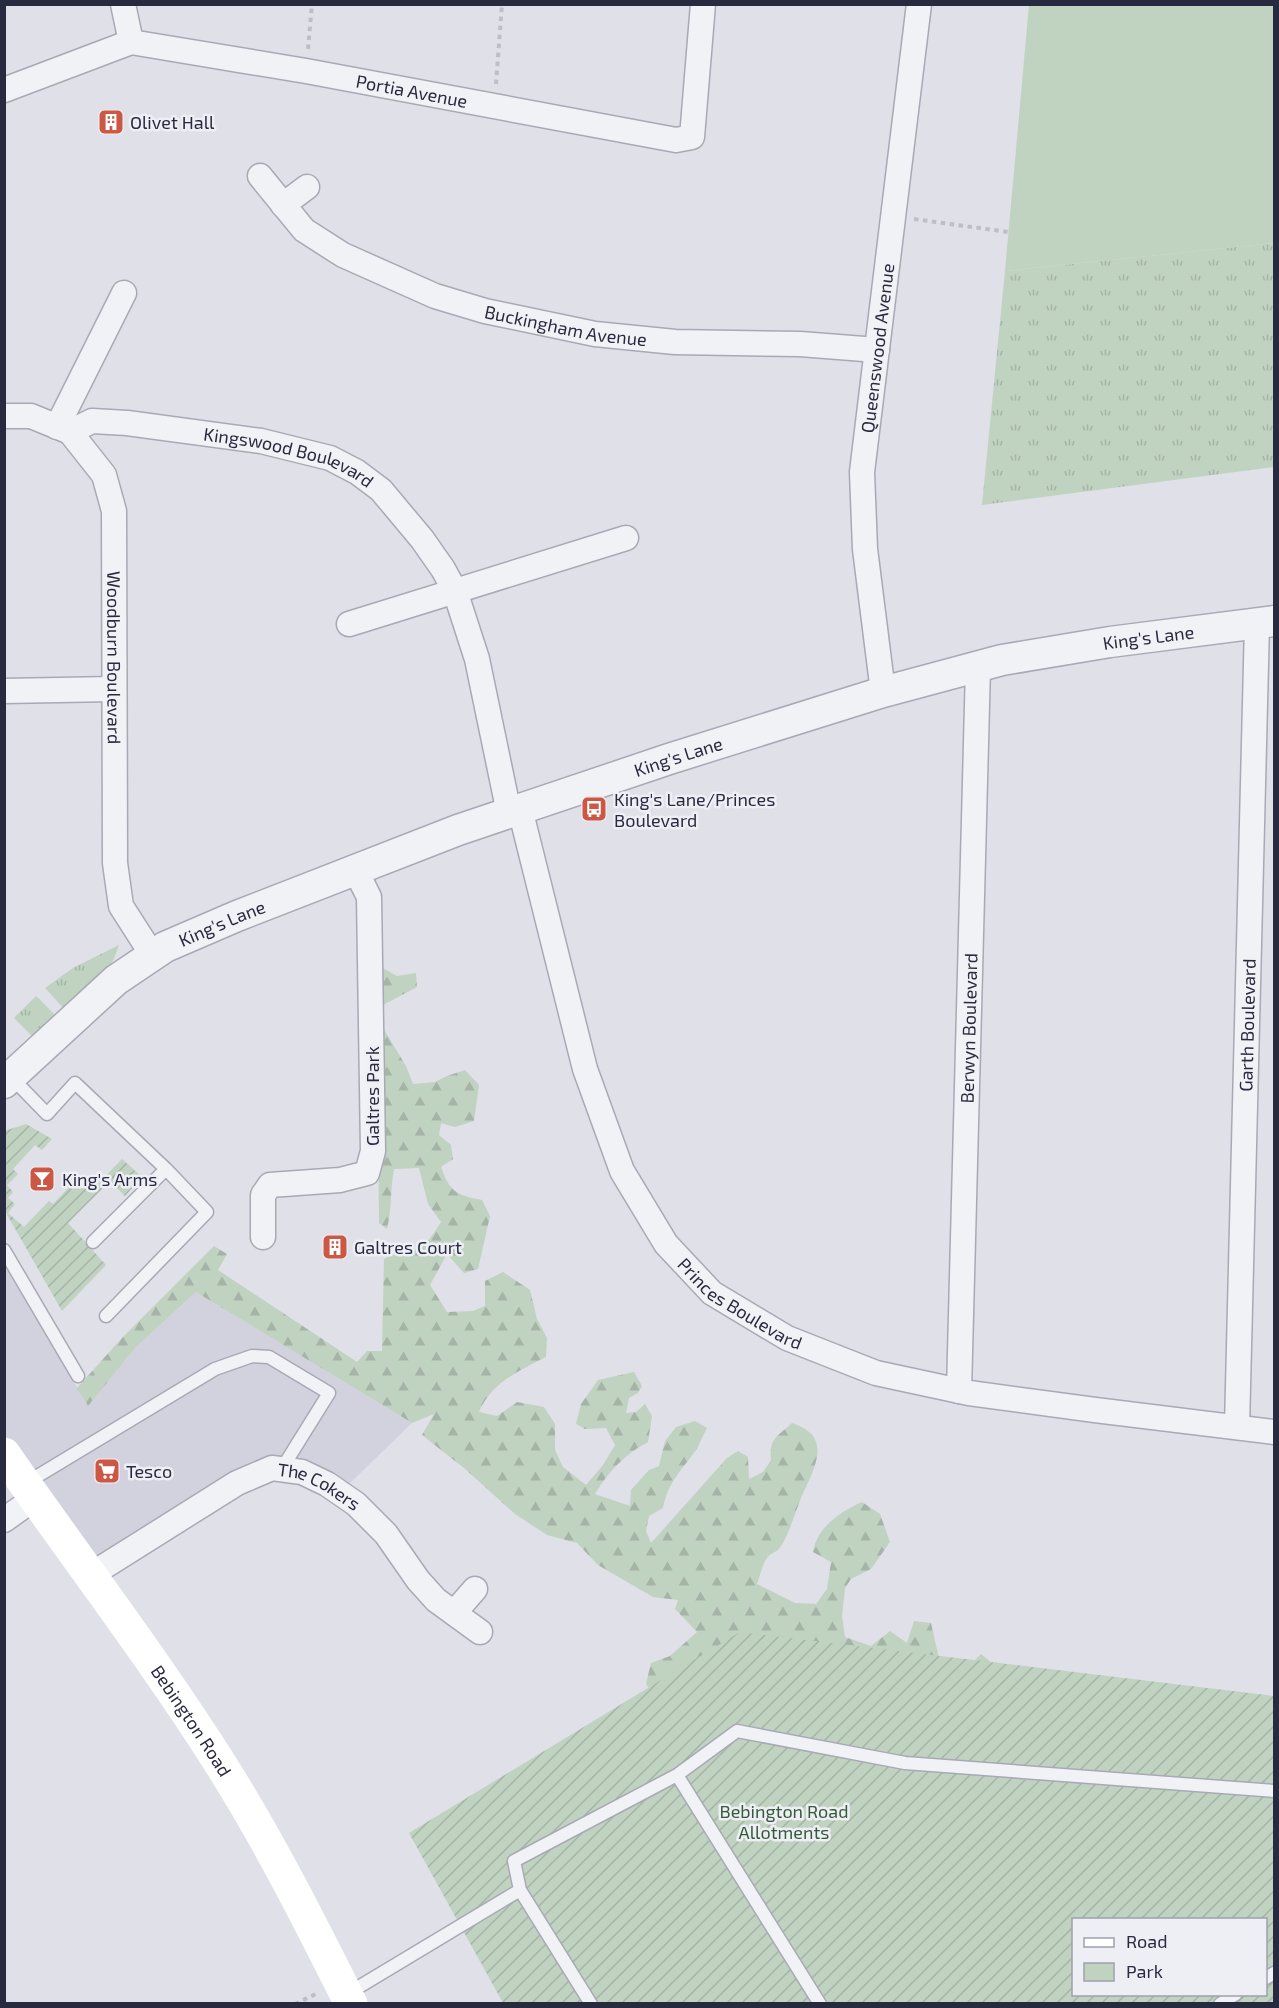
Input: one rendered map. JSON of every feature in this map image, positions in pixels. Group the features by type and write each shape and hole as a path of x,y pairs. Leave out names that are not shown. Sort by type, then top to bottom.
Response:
{"main road":[{"name":"Bebington Road","path":"4,1454 151,1660 223,1768 259,1828 348,1999"}],"street":[{"path":"4,90 130,42 123,4"},
{"name":"Portia Avenue","path":"130,42 306,71 676,140 692,137 703,4"},
{"name":"Queenswood Avenue","path":"883,692 865,549 862,472 919,4"},
{"name":"Buckingham Avenue","path":"260,176 304,230 343,255 435,296 485,311 595,334 641,339 675,342 800,344 877,350"},
{"path":"283,205 307,187"},
{"path":"4,416 31,416 64,430 124,293"},
{"name":"Kingswood Boulevard","path":"64,430 92,421 127,423 261,441 330,458 357,472 381,490 422,538 455,591 477,659 514,811"},
{"name":"Woodburn Boulevard","path":"64,430 104,475 114,511 115,863 121,906 153,956"},
{"path":"350,624 626,538"},
{"name":"King's Lane","path":"8,1080 116,980 165,947 356,869 514,811 669,759 883,692 1002,660 1110,642 1266,622"},
{"name":"Garth Boulevard","path":"1237,1427 1266,622"},
{"name":"Berwyn Boulevard","path":"959,1391 978,667"},
{"path":"4,691 113,689"},
{"name":"Princes Boulevard","path":"514,811 585,1069 622,1171 666,1244 712,1293 787,1338 876,1373 959,1391 1275,1431"},
{"name":"Galtres Park","path":"262,1237 263,1195 270,1185 340,1180 367,1173 374,1151 369,897 356,869"},
{"name":"The Cokers","path":"89,1576 237,1483 272,1468 302,1472 327,1484 356,1504 386,1534 418,1580 436,1600 480,1632"},
{"path":"4,1520 30,1490"},
{"path":"454,1613 475,1589"}],"lane":[{"path":"8,1080 47,1114 75,1083 166,1169 207,1212 106,1316"},
{"path":"93,1242 166,1169"},
{"path":"4,1250 78,1377"},
{"path":"30,1490 215,1369 252,1356 269,1357 329,1393 281,1470"},
{"path":"591,2004 520,1890 514,1861 677,1775 737,1731 905,1763 1275,1791"},
{"path":"677,1775 820,2004"},
{"path":"348,1999 520,1890"},
{"path":"1220,2004 1234,1996"}],"path":[{"path":"306,71 312,4"},
{"path":"495,105 502,4"},
{"path":"893,217 1008,232"}],"shaded area":[{"path":"4,1265 88,1406 136,1347 196,1292 412,1423 346,1487 271,1462 91,1567 5,1439"}],"green space":[{"path":"1029,5 1274,5 1274,243 1005,271"},
{"path":"1274,243 1274,467 982,505 1005,271"},
{"path":"119,945 104,975 66,1011 45,988 73,968"},
{"path":"381,967 397,976 416,973 417,987 383,1005 383,1028 406,1066 413,1084 435,1082 465,1070 479,1085 474,1121 455,1127 441,1123 439,1135 451,1145 453,1159 441,1167 451,1187 460,1194 482,1200 490,1216 478,1269 464,1273 447,1254 430,1285 447,1312 473,1311 485,1306 485,1281 503,1272 530,1290 537,1319 547,1338 546,1357 507,1378 491,1393 479,1412 497,1416 517,1402 544,1407 555,1424 555,1450 563,1467 586,1485 603,1465 615,1445 606,1428 585,1429 576,1424 581,1404 598,1380 634,1372 642,1386 638,1393 629,1398 626,1413 636,1412 645,1404 652,1416 648,1442 618,1464 595,1494 630,1506 631,1490 649,1470 659,1466 665,1441 676,1427 695,1421 707,1428 696,1450 672,1484 663,1508 649,1516 646,1531 651,1543 727,1458 738,1451 748,1457 749,1479 763,1472 771,1460 773,1442 792,1423 806,1430 814,1438 817,1458 790,1528 778,1550 767,1558 757,1584 795,1603 816,1604 827,1589 831,1562 813,1552 815,1543 831,1521 862,1502 880,1514 890,1542 871,1569 851,1579 845,1588 842,1616 845,1637 871,1646 890,1631 907,1643 914,1621 931,1623 940,1663 971,1664 981,1654 997,1667 664,1708 646,1684 651,1663 670,1656 697,1632 675,1609 678,1600 653,1597 598,1565 577,1543 547,1535 515,1514 464,1468 422,1435 434,1414 412,1423 196,1292 136,1347 88,1406 77,1388 121,1339 214,1246 227,1254 218,1270 357,1362 367,1351 382,1351 384,1259 413,1251 422,1246 441,1222 428,1204 419,1168 394,1169 387,1229 379,1223 377,975"},
{"path":"36,996 56,1016 34,1038 14,1018"},
{"path":"26,1124 52,1139 42,1150 35,1145 13,1169 18,1174 7,1185 13,1192 8,1198 15,1204 8,1213 24,1227 49,1201 53,1204 70,1186 68,1183 75,1175 92,1190 122,1159 142,1177 125,1196 110,1181 68,1223 106,1265 62,1311 5,1211 4,1131"},
{"name":"Bebington Road Allotments","path":"740,1632 1274,1696 1274,2003 503,2003 409,1833"}],"place":[{"name":"Olivet Hall","path":"111,122"},
{"name":"King's Lane/Princes Boulevard","path":"594,809"},
{"name":"King's Arms","path":"42,1179"},
{"name":"Galtres Court","path":"335,1247"},
{"name":"Tesco","path":"107,1471"}]}
